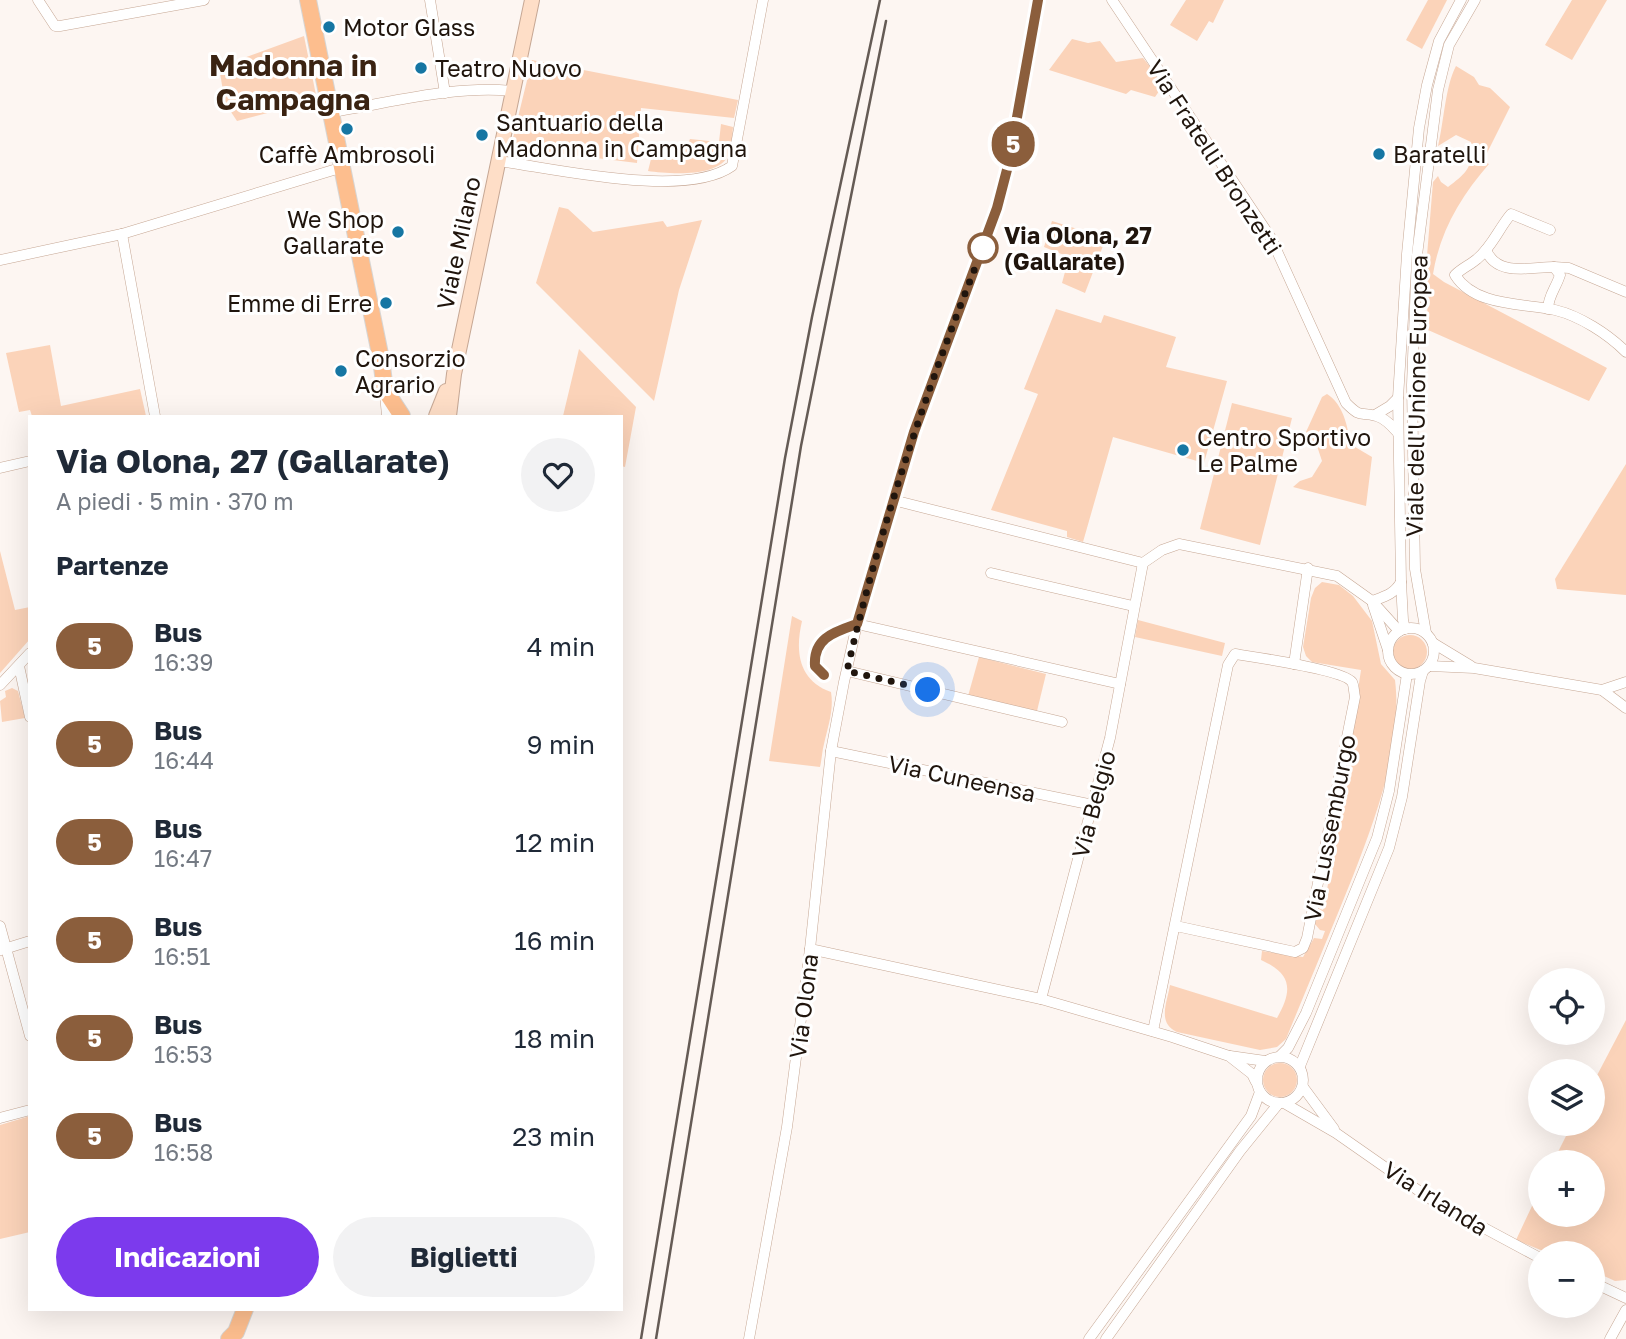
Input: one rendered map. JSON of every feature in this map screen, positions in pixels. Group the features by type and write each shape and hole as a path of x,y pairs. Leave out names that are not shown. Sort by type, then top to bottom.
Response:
{"main road":[{"path":"308,0 340,168 381,359 384,390 401,415"},
{"path":"381,359 393,388 412,415"},
{"path":"229,1339 236,1332 244,1311"},
{"path":"244,1339 252,1311"}],"street":[{"path":"38,0 55,26 204,0"},
{"path":"430,0 445,93"},
{"name":"Viale Milano","path":"449,415 454,374 530,0"},
{"path":"499,162 657,183 721,174 733,166 763,0"},
{"name":"Via Olona","path":"749,1339 787,1127 810,949 831,751 857,624 929,389 997,208 1009,162 1038,0"},
{"name":"Via Fratelli Bronzetti","path":"1112,0 1271,238 1346,403 1362,415 1375,415 1398,433"},
{"name":"Viale dell'Unione Europea","path":"1402,630 1398,398 1407,254 1419,128 1427,85 1439,41 1461,0"},
{"name":"Viale dell'Unione Europea","path":"1433,643 1426,633 1415,556 1412,385 1416,255 1438,90 1450,45 1475,0"},
{"path":"331,112 445,93 498,89 513,91"},
{"path":"0,260 122,234 340,168"},
{"path":"1550,230 1511,214 1486,250 1476,260 1464,265 1455,275 1459,282 1471,290 1495,300 1548,309 1577,318 1605,334 1626,352"},
{"path":"122,234 155,415"},
{"path":"1486,250 1490,260 1505,269 1569,268 1626,292"},
{"path":"1548,309 1548,298 1560,275 1554,267"},
{"name":"Viale Milano","path":"436,415 454,374"},
{"path":"384,390 387,415"},
{"path":"1375,415 1398,398"},
{"path":"0,468 28,461"},
{"path":"893,500 1143,563 1162,550 1179,544 1308,568 1337,576 1372,601 1402,630"},
{"name":"Via Belgio","path":"1041,999 1093,805 1143,563"},
{"path":"1294,664 1308,568"},
{"path":"991,573 1133,606"},
{"path":"1372,601 1390,595 1401,582"},
{"path":"1372,601 1393,666 1407,674 1427,668 1474,667 1602,690 1626,706"},
{"path":"857,624 1120,684"},
{"path":"1388,650 1393,636 1402,630 1420,629 1426,633"},
{"path":"1433,643 1474,667"},
{"path":"1300,1066 1389,848 1402,797 1420,681 1434,651 1433,643"},
{"name":"Via Lussemburgo","path":"1153,1031 1228,665 1236,654 1346,676 1353,682 1355,697 1303,948 1296,952 1176,926"},
{"path":"0,685 28,655"},
{"path":"19,666 28,708"},
{"path":"847,671 1062,722"},
{"path":"810,949 1041,999 1229,1056 1265,1061 1280,1056 1288,1048 1306,1013 1377,838 1389,791 1407,674"},
{"path":"1602,690 1626,682"},
{"path":"1626,688 1626,706"},
{"name":"Via Cuneensa","path":"831,751 1093,805"},
{"path":"0,926 3,949 28,1030"},
{"path":"3,949 28,942"},
{"path":"1229,1056 1252,1074 1266,1098 1281,1103"},
{"path":"1106,1339 1240,1151 1281,1103 1296,1097 1303,1087 1304,1079 1300,1066 1292,1059 1280,1056"},
{"path":"1089,1339 1251,1116 1259,1087 1260,1067 1265,1061"},
{"name":"Via Irlanda","path":"1303,1087 1336,1133"},
{"name":"Via Irlanda","path":"1281,1103 1336,1133 1432,1200 1528,1252"},
{"path":"0,1118 28,1111"},
{"path":"1605,1288 1626,1298"},
{"path":"1609,1339 1626,1310"}],"shaded area":[{"path":"1186,0 1224,0 1213,23 1209,21 1197,41 1170,25"},
{"path":"1428,0 1447,0 1422,49 1406,40"},
{"path":"1572,0 1607,0 1572,60 1545,45"},
{"path":"304,36 317,100 237,121 225,103 219,67"},
{"path":"1072,39 1088,43 1100,41 1116,62 1143,58 1164,84 1155,97 1131,90 1126,94 1049,70"},
{"path":"532,60 738,100 734,118 641,108 637,163 524,149 523,156 512,153 511,146"},
{"path":"1456,66 1474,77 1479,85 1490,88 1510,107 1483,161 1489,164 1469,189 1446,229 1433,274 1607,368 1589,401 1428,330 1426,268 1433,182 1438,176 1448,187 1468,168 1471,157 1471,142 1456,135 1438,146 1447,94"},
{"path":"721,124 733,127 732,144 724,162 705,171 693,173 648,171 653,151 659,153 660,144 686,149 690,139 719,142"},
{"path":"559,207 568,209 593,232 663,221 667,227 702,220 679,290 654,401 536,283"},
{"path":"1052,221 1106,238 1085,293 1062,283 1069,257 1044,247"},
{"path":"1056,309 1101,323 1104,315 1176,337 1166,367 1227,381 1204,463 1113,437 1083,542 1067,537 1067,531 991,510 1038,394 1024,389"},
{"path":"50,345 61,406 140,389 146,415 32,415 30,410 19,412 6,353"},
{"path":"579,349 636,407 625,467 623,415 563,415"},
{"path":"1327,394 1341,409 1350,444 1372,457 1366,506 1293,487 1312,477 1322,461 1317,446 1306,432 1322,397"},
{"path":"1232,403 1292,418 1260,545 1200,529"},
{"path":"1626,464 1626,595 1557,589 1555,579"},
{"path":"0,551 15,610 28,607 28,641 0,673"},
{"path":"1322,582 1339,585 1353,596 1372,621 1381,664 1395,680 1395,730 1379,805 1286,1039 1277,1047 1260,1050 1177,1032 1165,1018 1170,985 1277,1018 1286,999 1287,984 1279,971 1261,960 1262,951 1303,957 1314,938 1322,939 1325,931 1315,924 1318,908 1323,910 1354,750 1349,750 1361,670 1312,662 1306,656 1303,647 1311,598 1315,588"},
{"path":"792,616 802,621 799,653 805,672 820,687 831,692 831,712 820,767 769,761"},
{"path":"1138,620 1225,643 1222,656 1135,637"},
{"path":"1410,635 1422,640 1427,652 1422,664 1410,669 1398,664 1393,652 1398,640"},
{"path":"979,657 1046,674 1037,711 968,696"},
{"path":"12,688 18,691 25,718 2,722 0,701 6,697 5,691"},
{"path":"1626,1020 1626,1280 1615,1281 1605,1276 1605,1241 1528,1241 1528,1245 1516,1240 1528,1214 1528,1227 1605,1227 1605,1150 1559,1150 1566,1136 1605,1136 1605,1060"},
{"path":"1280,1063 1292,1068 1297,1080 1292,1092 1280,1097 1268,1092 1263,1080 1268,1068"},
{"path":"28,1117 28,1232 0,1239 0,1125"}],"railway":[{"path":"641,1339 785,458 812,317 880,0"},
{"path":"656,1339 801,446 886,21"}],"bus line":[{"name":"5","path":"824,675 815,666 814,654 822,641 857,624 914,432 997,208 1030,56 1038,0"}],"place":[{"name":"Motor Glass","path":"329,27"},
{"name":"Teatro Nuovo","path":"421,68"},
{"name":"Caffè Ambrosoli","path":"347,129"},
{"name":"Santuario della Madonna in Campagna","path":"482,135"},
{"name":"Baratelli","path":"1379,154"},
{"name":"We Shop Gallarate","path":"398,232"},
{"name":"Via Olona, 27 (Gallarate)","path":"983,248"},
{"name":"Emme di Erre","path":"386,303"},
{"name":"Consorzio Agrario","path":"341,371"},
{"name":"Centro Sportivo Le Palme","path":"1183,450"}],"district":[{"name":"Madonna in Campagna","path":"293,82"}],"route":[{"path":"928,690 847,671 857,624 914,432 983,248"}]}
